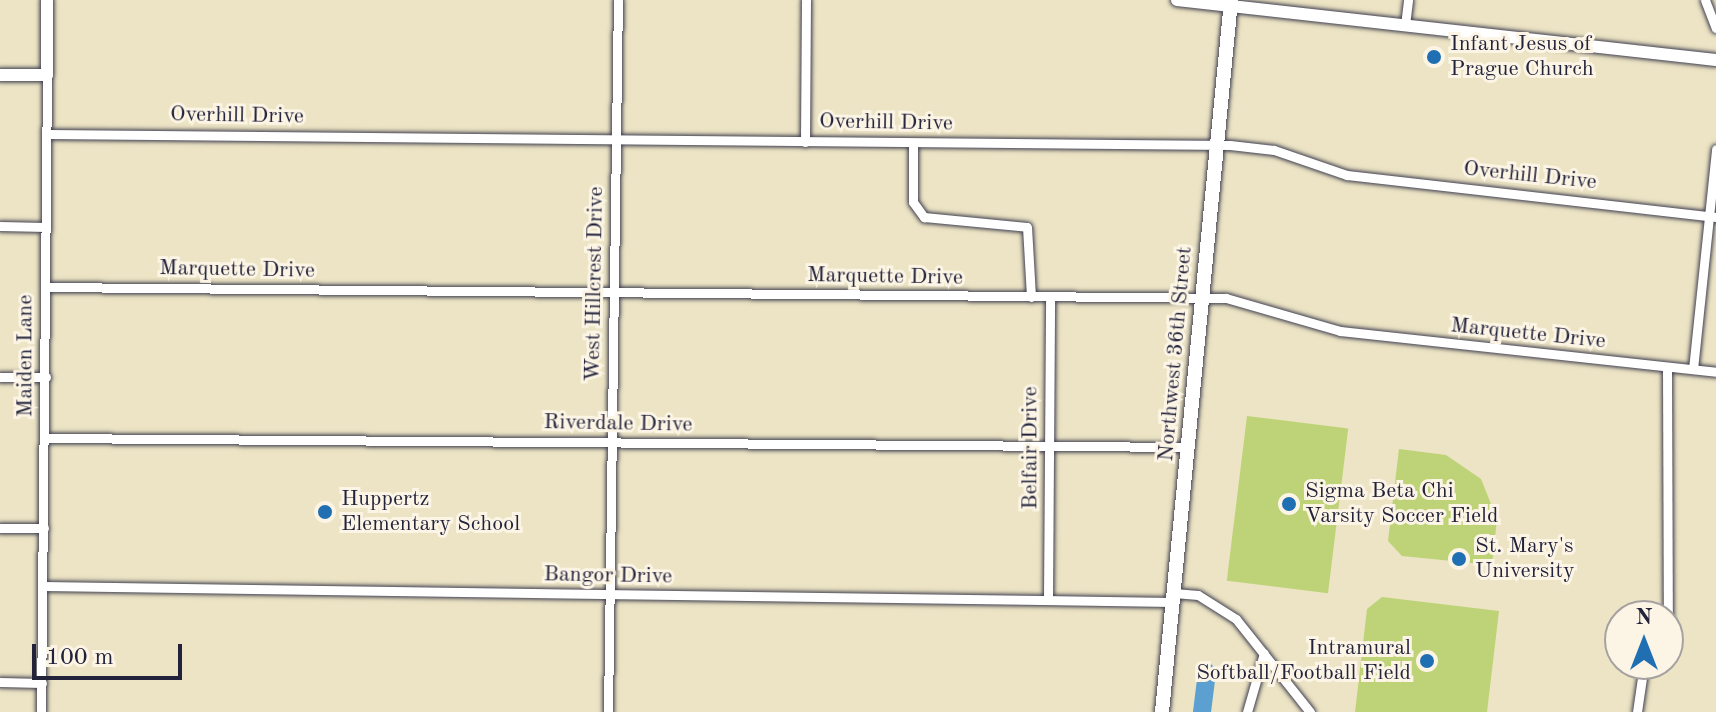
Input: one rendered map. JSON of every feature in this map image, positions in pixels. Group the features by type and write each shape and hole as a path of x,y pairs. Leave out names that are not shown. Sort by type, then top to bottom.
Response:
{"main road":[{"name":"Northwest 36th Street","path":"1162,712 1231,3"}],"street":[{"name":"Maiden Lane","path":"41,712 46,438 47,0"},
{"name":"West Hillcrest Drive","path":"608,712 618,0"},
{"path":"805,142 806,0"},
{"path":"1177,0 1231,3 1716,60"},
{"path":"1405,25 1408,0"},
{"path":"1705,0 1716,28"},
{"path":"0,75 47,75"},
{"name":"Overhill Drive","path":"48,134 1219,145 1274,150 1347,175 1713,216"},
{"path":"913,144 913,202 924,217 1027,227 1031,297"},
{"path":"1693,369 1713,216 1716,149"},
{"path":"0,226 46,227"},
{"name":"Marquette Drive","path":"47,287 1203,297 1265,304 1340,331 1716,372"},
{"name":"Belfair Drive","path":"1048,600 1050,297"},
{"path":"1667,367 1668,600"},
{"path":"0,377 46,377"},
{"name":"Riverdale Drive","path":"46,438 1189,447"},
{"path":"0,528 44,528"},
{"name":"Bangor Drive","path":"43,586 1048,600 1173,598 1218,604 1264,653 1310,712"},
{"path":"1247,712 1264,653"},
{"path":"1637,712 1642,680"},
{"path":"0,682 42,683"}],"green space":[{"name":"Sigma Beta Chi Varsity Soccer Field","path":"1247,416 1348,428 1328,593 1227,581"},
{"path":"1399,449 1446,455 1481,479 1497,519 1492,565 1402,556 1388,541"},
{"name":"Intramural Softball/Football Field","path":"1382,597 1499,611 1487,712 1355,712 1367,609"}],"waterway":[{"path":"1202,712 1207,672"}],"place":[{"name":"Infant Jesus of Prague Church","path":"1434,57"},
{"name":"Sigma Beta Chi Varsity Soccer Field","path":"1289,504"},
{"name":"Huppertz Elementary School","path":"325,512"},
{"name":"St. Mary's University","path":"1459,559"},
{"name":"Intramural Softball/Football Field","path":"1427,661"}]}
